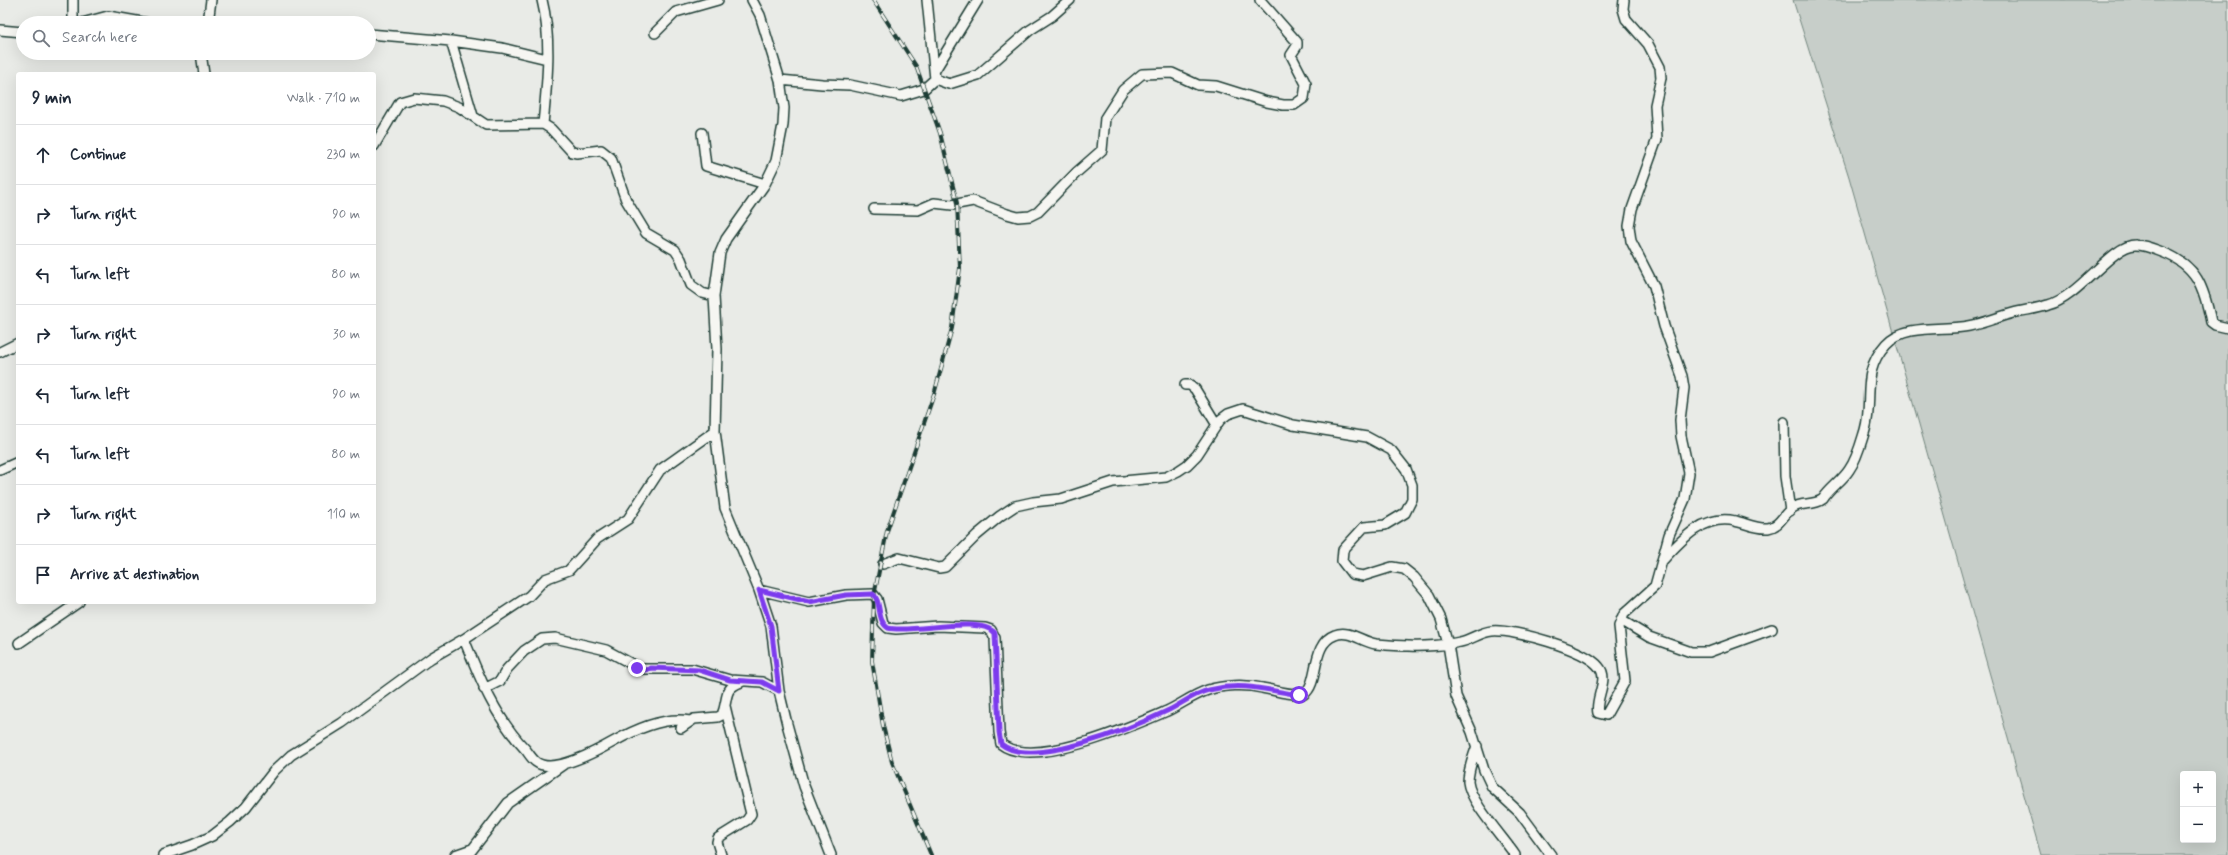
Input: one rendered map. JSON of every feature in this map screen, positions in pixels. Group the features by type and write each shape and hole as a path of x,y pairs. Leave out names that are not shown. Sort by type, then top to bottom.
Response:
{"street":[{"path":"73,0 73,16"},
{"path":"209,16 211,0"},
{"path":"542,0 548,34 546,86 542,124"},
{"path":"655,33 676,12 718,0"},
{"path":"752,0 760,15 780,80 784,108 781,141 776,161 765,184 726,239 720,253 714,296 717,349 715,431 725,508 759,590 771,626 779,691 804,786 831,855"},
{"path":"927,0 935,75"},
{"path":"780,80 850,85 901,96 924,89 935,75 978,0"},
{"path":"935,75 949,84 978,75 1030,30 1052,16 1070,0"},
{"path":"874,209 918,210 934,203 952,205 973,201 1018,217 1038,212 1077,172 1099,154 1103,146 1104,127 1108,113 1122,90 1136,78 1147,72 1172,73 1198,85 1216,86 1272,103 1283,105 1299,103 1304,98 1306,84 1291,55 1297,46 1297,42 1260,0"},
{"path":"759,590 809,602 846,595 874,594 877,598 883,623 892,629 938,626 985,628 991,630 996,638 1001,744 1013,749 1037,752 1055,751 1072,747 1118,731 1167,711 1207,690 1244,685 1304,694 1310,688 1316,661 1321,651 1331,637 1336,634 1354,636 1375,644 1418,646 1461,642 1481,633 1503,632 1544,640 1586,656 1597,664 1602,672 1603,680 1596,708 1598,713 1606,715 1624,681 1620,641 1621,620 1624,614 1651,591 1657,580 1669,535 1688,487 1687,459 1681,436 1680,420 1684,388 1654,286 1631,242 1629,226 1632,209 1657,139 1655,105 1661,78 1660,67 1655,54 1626,19 1623,9 1624,0"},
{"path":"0,30 16,31"},
{"path":"376,35 451,41 502,48 547,59"},
{"path":"451,41 473,116"},
{"path":"202,60 204,72"},
{"path":"376,142 396,107 406,99 423,98 443,101 459,107 486,125 542,124 551,129 572,152 577,154 601,150 611,158 626,200 646,233 675,250 681,259 692,285 702,293 714,296"},
{"path":"702,133 706,166 765,184"},
{"path":"1662,561 1686,537 1708,521 1719,519 1734,520 1768,528 1778,524 1796,506 1821,501 1849,471 1866,425 1870,369 1880,352 1896,336 1924,330 1968,326 1993,321 2012,313 2050,305 2083,284 2119,249 2129,245 2153,248 2185,262 2193,271 2202,286 2207,301 2210,322 2228,328"},
{"path":"0,352 16,344"},
{"path":"1185,385 1190,385 1195,389 1217,425"},
{"path":"883,564 899,558 939,568 945,568 977,535 1015,506 1033,502 1061,499 1113,482 1166,477 1192,461 1217,425 1228,414 1237,410 1251,410 1294,425 1367,437 1391,450 1406,469 1412,485 1412,498 1404,513 1385,525 1364,527 1342,550 1342,561 1352,574 1363,576 1392,567 1404,569 1414,577 1432,601 1441,619 1448,644 1456,696 1477,745 1484,770 1492,787 1520,813 1551,855"},
{"path":"1784,422 1785,476 1790,511"},
{"path":"163,855 212,836 246,807 274,771 291,755 342,723 431,658 464,639 529,596 545,579 569,570 575,566 597,539 628,519 660,470 715,431"},
{"path":"0,470 16,463"},
{"path":"19,643 76,604"},
{"path":"1621,620 1649,637 1691,652 1709,652 1772,629"},
{"path":"484,689 500,681 507,669 524,651 547,638 560,639 606,650 641,669 692,669 722,678 762,682 779,691"},
{"path":"464,639 484,689 510,734 536,762 549,765 565,764 586,757 634,731 675,720 718,717 722,715 729,689 742,681"},
{"path":"721,855 717,842 718,838 747,820 751,814 725,706"},
{"path":"681,728 690,720"},
{"path":"1477,745 1471,765 1468,784 1483,811 1515,855"},
{"path":"455,855 470,852 508,803 565,764"}],"shaded area":[{"path":"1793,0 2228,0 2228,855 2041,855 1849,177"}],"railway":[{"path":"873,0 916,66 940,133 957,203 960,268 952,328 935,391 887,531 874,596 872,661 883,726 892,762 931,855"}],"route":[{"path":"637,668 646,670 651,668 679,668 699,670 730,680 762,682 779,691 771,626 759,590 809,602 846,595 859,596 874,594 877,598 883,623 888,628 905,629 960,626 985,628 995,633 999,732 1001,744 1005,747 1013,749 1037,752 1055,751 1072,747 1118,731 1167,711 1207,690 1244,685 1299,695"}]}
